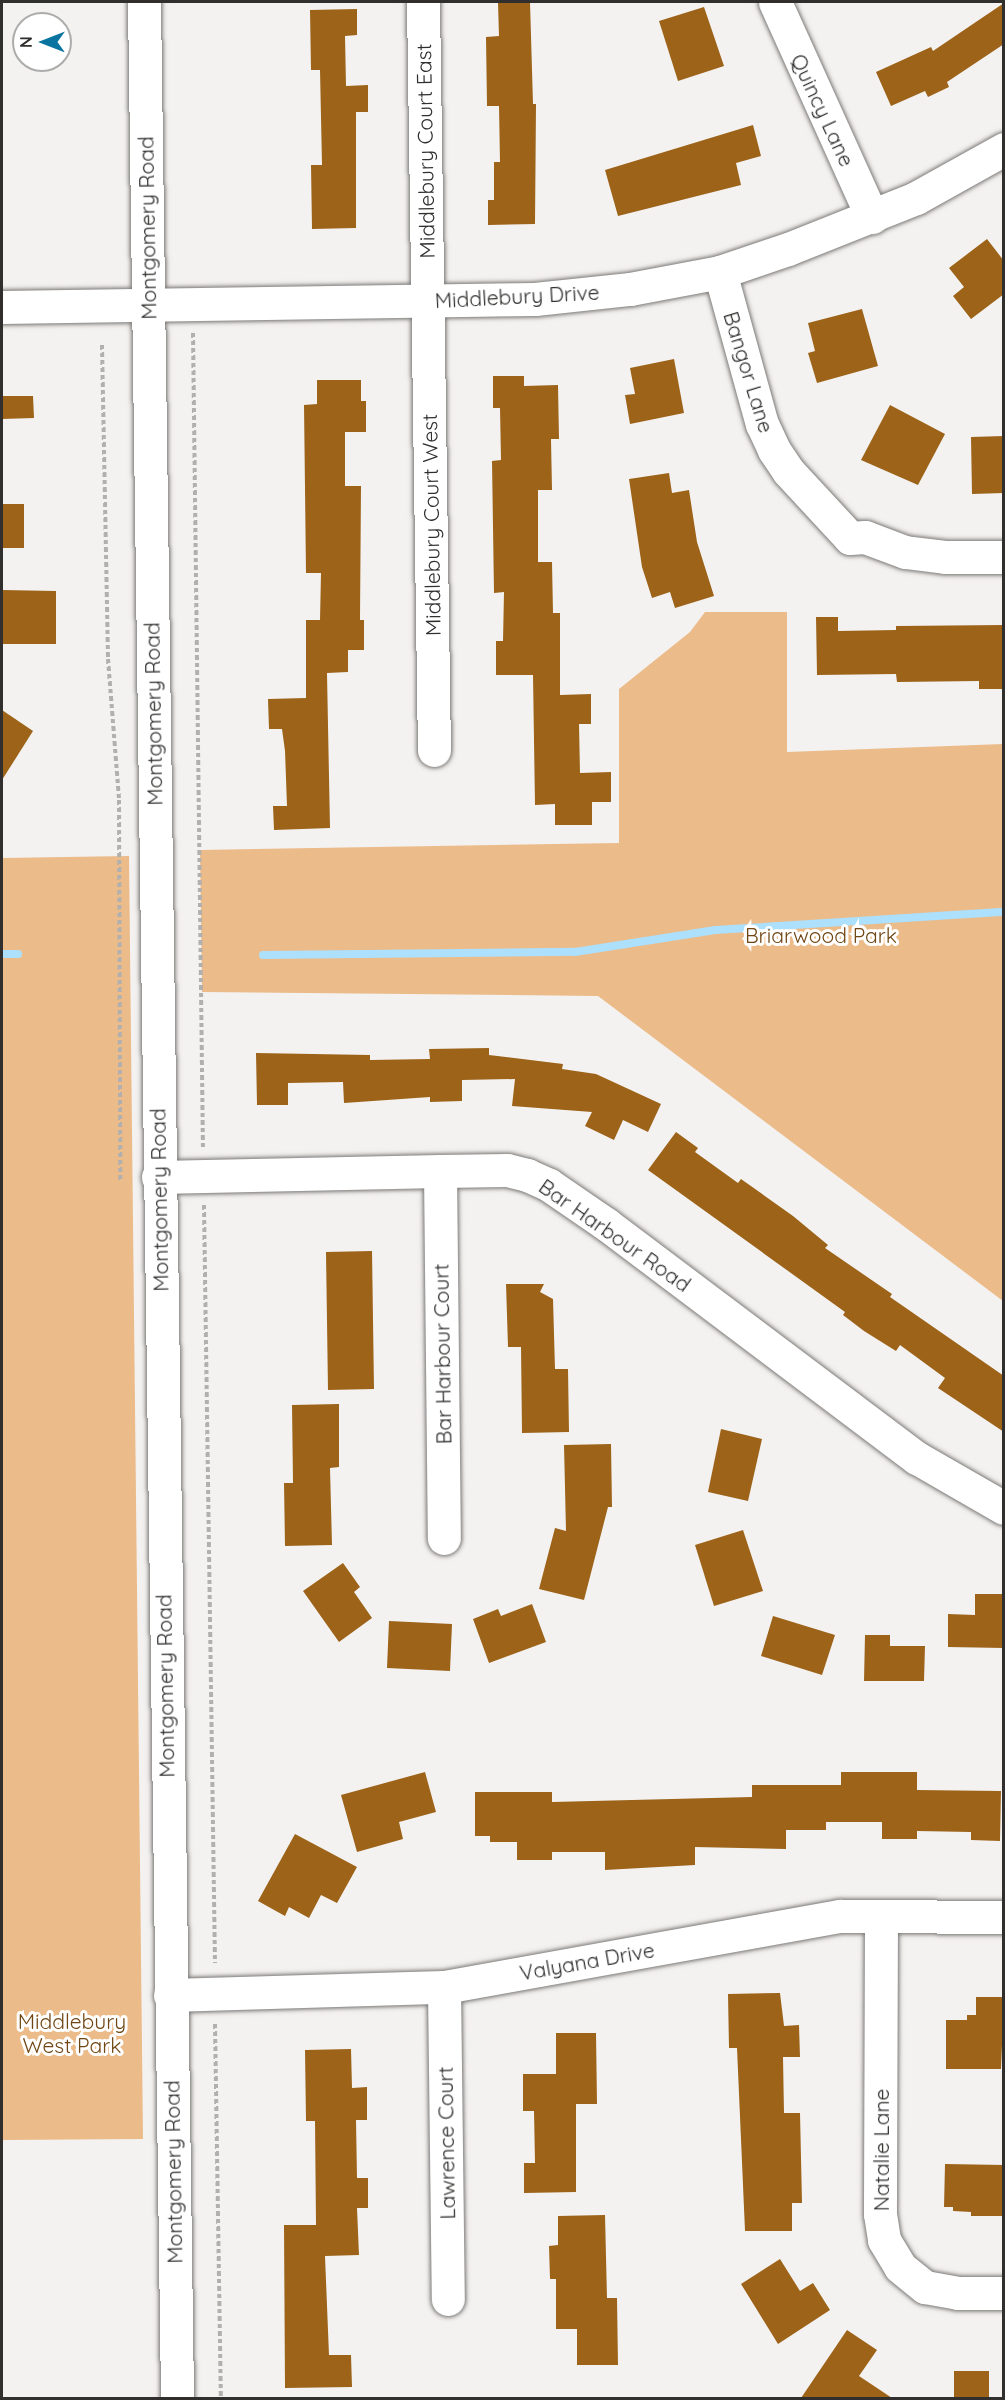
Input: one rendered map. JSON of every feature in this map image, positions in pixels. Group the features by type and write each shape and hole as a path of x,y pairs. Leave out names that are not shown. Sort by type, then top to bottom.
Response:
{"street":[{"name":"Montgomery Road","path":"144,2 177,2398"},
{"name":"Middlebury Court East","path":"423,2 428,301"},
{"name":"Quincy Lane","path":"775,2 872,217"},
{"name":"Middlebury Drive","path":"2,307 535,299 630,289 720,272 872,217 916,198 1004,149"},
{"name":"Bangor Lane","path":"720,272 762,424 774,450 788,471 850,538 865,537 905,552 945,558 1004,557"},
{"name":"Middlebury Court West","path":"428,301 434,750"},
{"name":"Bar Harbour Road","path":"159,1178 507,1170 549,1185 917,1458 1004,1508"},
{"name":"Bar Harbour Court","path":"440,1171 444,1538"},
{"name":"Valyana Drive","path":"170,1995 444,1987 810,1920 880,1916 1004,1917"},
{"name":"Natalie Lane","path":"880,1916 880,2214 884,2240 900,2267 925,2287 1004,2293"},
{"name":"Lawrence Court","path":"444,1987 448,2299"}],"path":[{"path":"193,331 203,1150"},
{"path":"102,345 108,659 119,800 120,1180"},
{"path":"204,1203 215,1970"},
{"path":"215,2022 221,2398"}],"green space":[{"name":"Briarwood Park","path":"705,612 787,612 787,752 1003,744 1003,1301 598,996 202,992 200,850 619,843 619,689 690,632"},
{"name":"Middlebury West Park","path":"129,856 143,2139 2,2140 2,858"}],"building":[{"path":"530,2 533,104 536,104 535,224 488,225 488,200 494,200 494,162 500,162 499,106 487,106 486,37 499,36 498,3"},
{"path":"1004,3 1004,44 947,82 949,87 928,97 925,91 891,106 876,72 931,47 933,51"},
{"path":"704,7 724,66 678,81 659,21"},
{"path":"357,9 357,35 345,36 346,86 368,85 368,112 356,112 356,228 312,229 311,165 322,165 320,70 311,70 310,10"},
{"path":"753,125 761,156 736,163 741,185 618,216 605,170"},
{"path":"987,239 1004,261 1004,294 971,319 953,296 964,287 949,268"},
{"path":"862,309 878,366 817,383 808,353 815,351 808,323"},
{"path":"674,359 684,413 630,424 625,395 635,394 630,368"},
{"path":"493,376 524,376 524,386 558,385 559,439 551,439 552,490 538,490 538,562 552,562 553,613 560,613 560,695 591,694 591,724 579,724 580,773 611,772 611,802 592,802 592,825 555,825 555,804 535,805 533,675 496,675 496,641 503,641 504,592 494,593 492,461 501,460 500,408 493,408"},
{"path":"317,380 361,380 361,401 366,401 366,432 345,432 345,486 361,486 360,620 364,620 364,650 348,650 348,672 327,673 330,828 274,830 273,806 287,806 285,751 282,729 269,729 268,699 306,698 306,620 320,620 321,573 306,573 304,405 317,404"},
{"path":"2,396 33,396 34,418 2,419"},
{"path":"890,405 945,434 918,485 861,460"},
{"path":"1004,436 1004,493 972,494 971,437"},
{"path":"669,473 672,493 689,490 697,542 714,596 675,608 670,592 652,598 642,567 629,479"},
{"path":"2,504 24,504 24,548 2,548"},
{"path":"2,590 56,591 56,644 2,644"},
{"path":"816,617 838,617 838,631 896,630 896,626 1004,625 1004,689 979,689 979,681 897,682 896,674 817,675"},
{"path":"2,710 33,731 2,780"},
{"path":"489,1048 489,1055 563,1064 562,1069 596,1074 661,1104 648,1132 623,1120 614,1140 585,1126 592,1112 512,1106 515,1079 462,1080 462,1101 430,1102 430,1097 344,1103 343,1082 288,1083 288,1105 257,1105 256,1053 370,1055 370,1060 430,1059 429,1049"},
{"path":"676,1132 698,1148 695,1152 738,1183 741,1179 793,1216 828,1245 825,1248 892,1294 890,1297 1004,1376 1004,1432 938,1388 945,1378 900,1345 896,1351 864,1331 843,1315 845,1312 648,1170"},
{"path":"372,1251 374,1389 328,1390 326,1252"},
{"path":"506,1284 544,1284 540,1292 553,1299 555,1369 568,1369 569,1432 522,1433 521,1347 508,1347"},
{"path":"339,1404 339,1467 330,1468 332,1545 285,1546 284,1483 293,1483 292,1405"},
{"path":"721,1429 762,1439 748,1501 708,1492"},
{"path":"611,1444 612,1507 608,1507 584,1600 539,1589 555,1528 566,1531 564,1445"},
{"path":"743,1530 763,1591 714,1606 695,1545"},
{"path":"343,1563 360,1587 354,1592 372,1618 339,1642 303,1591"},
{"path":"975,1594 1004,1594 1004,1648 948,1647 948,1614 975,1615"},
{"path":"532,1604 546,1642 489,1663 473,1619 498,1609 501,1616"},
{"path":"773,1616 835,1635 822,1675 761,1656"},
{"path":"389,1621 452,1624 450,1671 387,1668"},
{"path":"865,1635 890,1635 890,1646 925,1646 924,1681 864,1681"},
{"path":"425,1772 436,1812 399,1822 403,1839 357,1852 341,1795"},
{"path":"841,1772 917,1772 917,1790 1001,1791 1000,1841 971,1840 971,1832 917,1831 917,1839 882,1839 882,1822 826,1822 826,1830 786,1830 786,1849 695,1847 695,1865 605,1870 605,1852 552,1852 552,1860 517,1860 517,1842 490,1842 490,1836 475,1836 475,1792 552,1792 552,1802 752,1797 752,1785 841,1785"},
{"path":"295,1834 357,1867 337,1903 321,1895 309,1918 289,1907 285,1916 258,1901"},
{"path":"780,1993 784,2026 799,2025 800,2057 783,2057 784,2113 800,2113 802,2203 792,2203 792,2231 745,2231 737,2048 729,2048 728,1994"},
{"path":"976,1997 1004,1997 1001,2069 946,2069 946,2020 967,2020 967,2015 976,2015"},
{"path":"556,2033 596,2033 597,2104 576,2104 576,2192 524,2193 524,2163 535,2163 534,2111 523,2111 523,2074 556,2074"},
{"path":"351,2049 352,2088 367,2087 367,2120 356,2120 357,2178 368,2178 368,2208 357,2208 359,2255 325,2256 329,2355 351,2355 352,2387 285,2388 284,2225 316,2225 315,2121 306,2121 305,2050"},
{"path":"945,2164 1004,2165 1004,2216 971,2216 971,2212 953,2211 953,2207 944,2207"},
{"path":"605,2215 607,2298 617,2298 618,2365 577,2365 577,2329 556,2329 556,2279 550,2279 549,2246 558,2245 558,2216"},
{"path":"780,2259 800,2291 813,2283 830,2310 778,2344 741,2284"},
{"path":"847,2330 877,2350 859,2376 892,2398 801,2398"},
{"path":"954,2371 989,2371 989,2398 954,2398"}],"waterway":[{"path":"263,955 575,952 715,930 1004,912"},
{"path":"2,954 18,954"}]}
